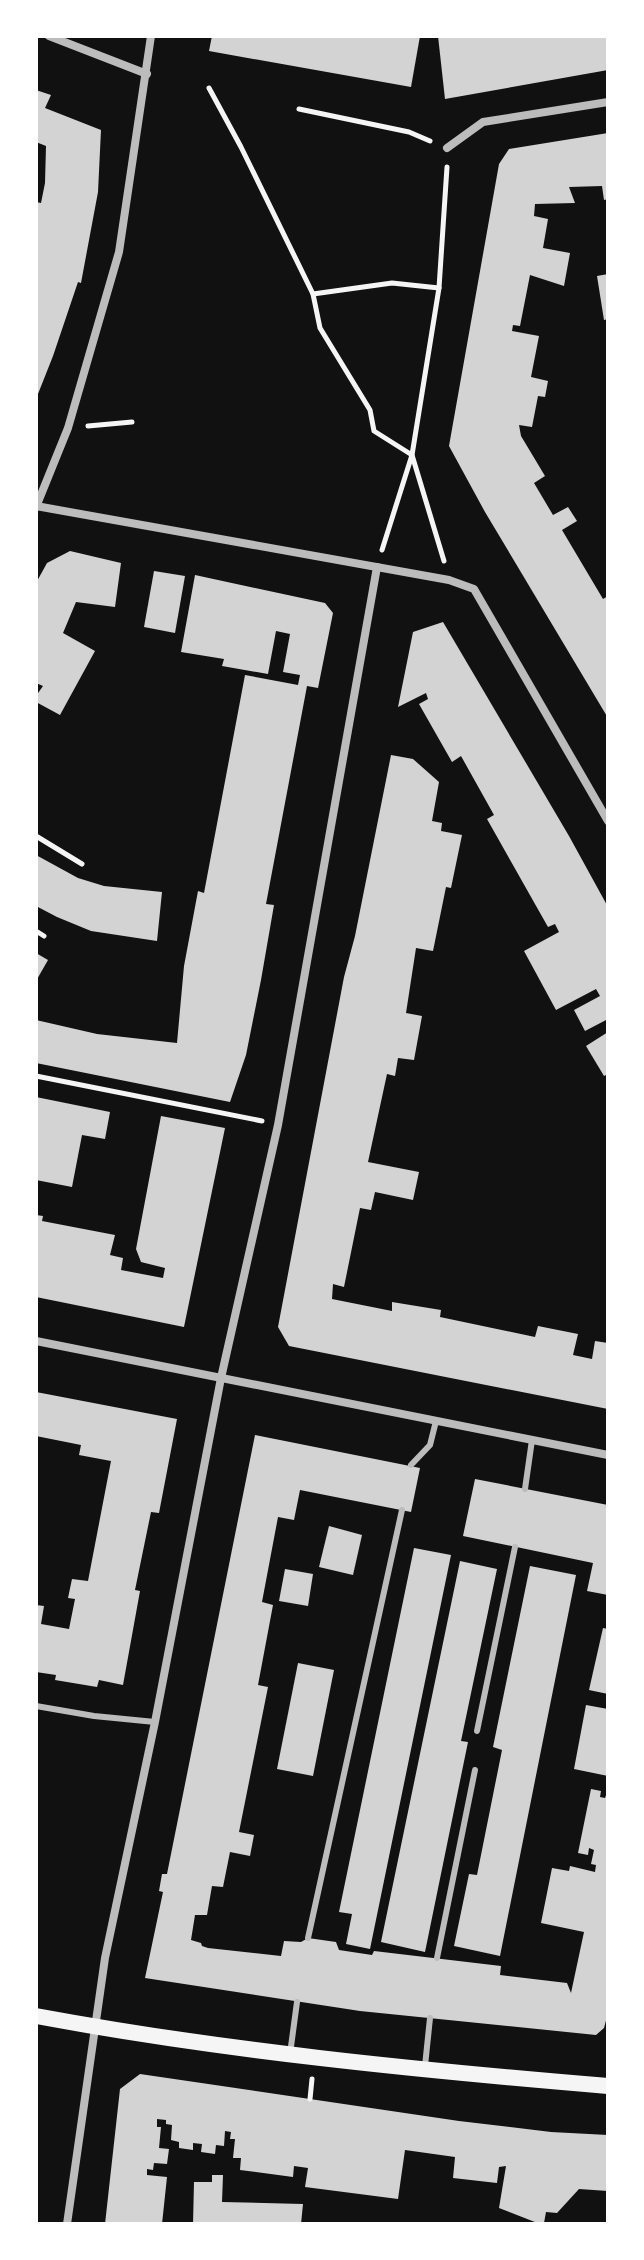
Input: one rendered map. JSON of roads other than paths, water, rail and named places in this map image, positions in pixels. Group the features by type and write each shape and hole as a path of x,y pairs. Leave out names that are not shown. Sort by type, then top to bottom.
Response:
{"main road":[{"path":"36,2016 290,2055 424,2071 608,2086"}],"street":[{"path":"49,36 147,74"},
{"path":"151,36 119,252 68,428 36,506 449,580 474,589 608,821"},
{"path":"447,148 483,122 608,102"},
{"path":"67,2224 105,1958 155,1722 221,1378 278,1125 377,567"},
{"path":"36,1341 608,1455"}],"lane":[{"path":"411,1465 430,1445 436,1421"},
{"path":"525,1489 532,1440"},
{"path":"308,1938 402,1510"},
{"path":"477,1731 515,1547"},
{"path":"36,1706 155,1722"},
{"path":"437,1958 475,1770"},
{"path":"290,2055 297,2002"},
{"path":"424,2071 430,2018"}]}
